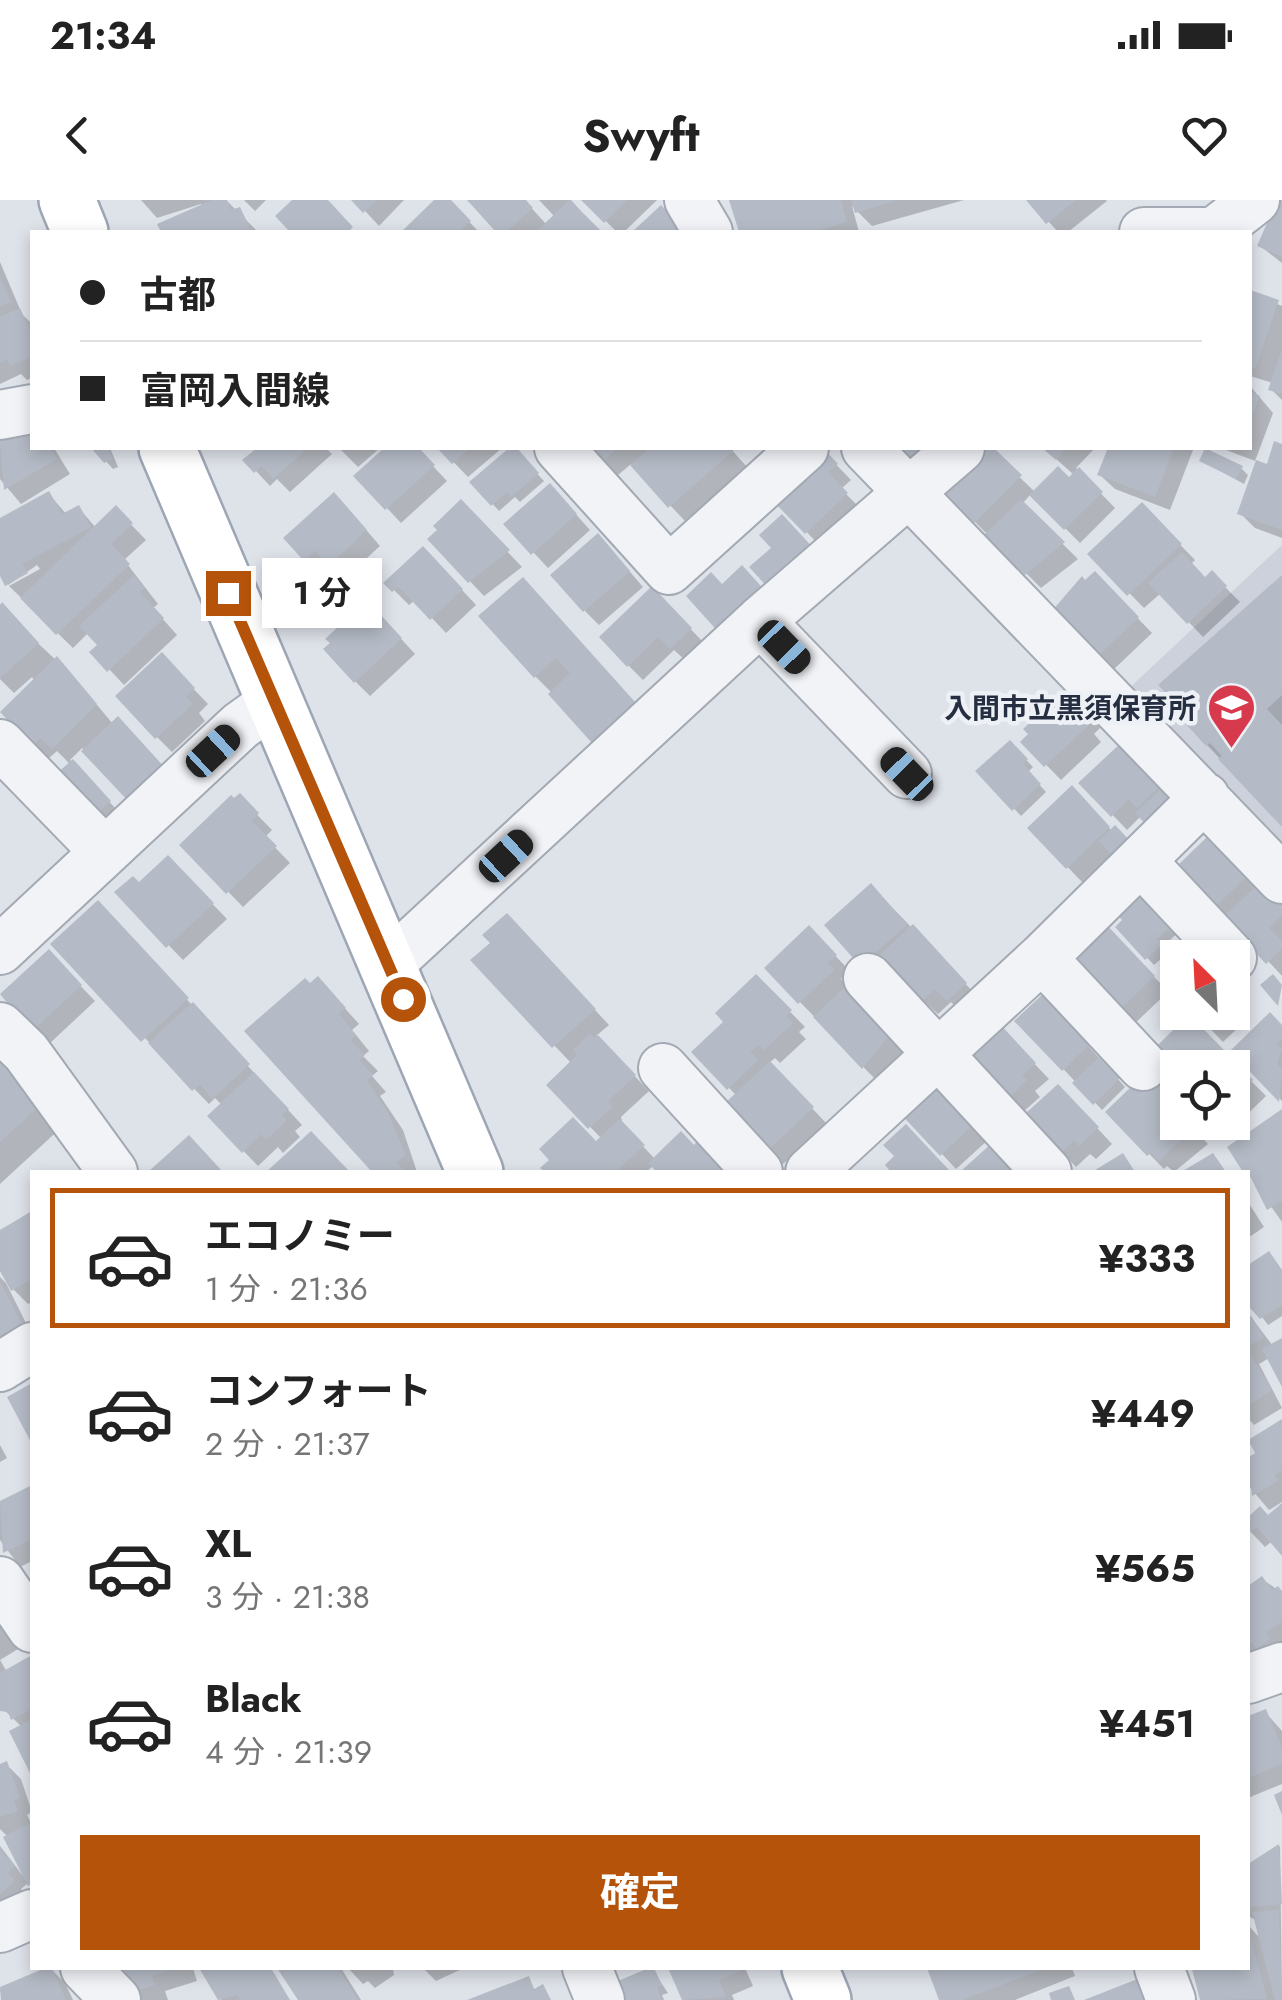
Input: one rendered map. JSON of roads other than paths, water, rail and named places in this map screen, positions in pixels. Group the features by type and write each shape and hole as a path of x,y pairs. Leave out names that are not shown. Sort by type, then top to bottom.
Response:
{"main road":[{"path":"67,200 79,230"},
{"path":"168,450 474,1170"},
{"path":"811,1970 823,2000"}],"street":[{"path":"689,200 707,230"},
{"path":"1125,200 1162,230"},
{"path":"1217,230 1255,200"},
{"path":"0,415 30,409"},
{"path":"562,450 669,570 802,450"},
{"path":"868,450 1282,880"},
{"path":"388,964 760,621 958,450"},
{"path":"760,621 907,774"},
{"path":"0,950 240,726 273,702"},
{"path":"0,744 104,852"},
{"path":"812,1170 1042,958 1206,798"},
{"path":"1142,862 1215,940"},
{"path":"1042,958 1144,1066"},
{"path":"868,978 1045,1170"},
{"path":"0,1027 26,1052 112,1170"},
{"path":"663,1068 756,1170"},
{"path":"0,1367 30,1348"},
{"path":"0,1580 30,1625"},
{"path":"1250,1677 1282,1667"},
{"path":"0,1928 30,1915"},
{"path":"87,1970 116,2000"},
{"path":"588,1970 600,2000"},
{"path":"1160,1970 1172,2000"}],"place":[{"name":"入間市立黒須保育所","path":"1231,750"}]}
